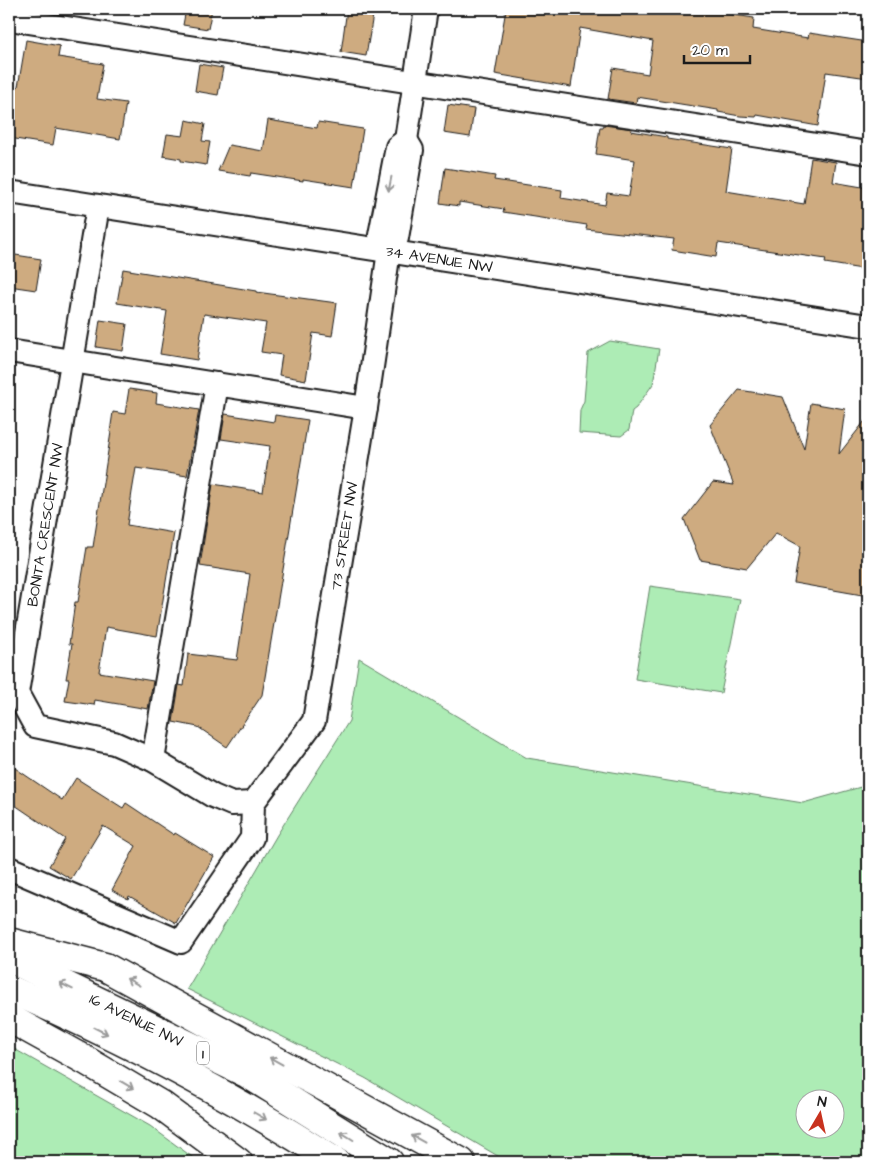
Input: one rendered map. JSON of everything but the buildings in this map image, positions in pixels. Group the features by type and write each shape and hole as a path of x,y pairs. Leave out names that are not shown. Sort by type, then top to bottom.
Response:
{"highway":[{"path":"9,942 105,967 461,1162"},
{"name":"16 AVENUE NW","path":"9,958 248,1074 389,1162"},
{"name":"16 AVENUE NW","path":"9,989 104,1032 200,1082 280,1127 336,1162"},
{"path":"9,1018 77,1055 161,1105 238,1162"}],"street":[{"name":"73 STREET NW","path":"253,803 314,721 366,408 389,251 397,238 412,150 406,140 426,9"},
{"path":"9,19 868,152"},
{"name":"34 AVENUE NW","path":"9,192 868,326"},
{"name":"BONITA CRESCENT NW","path":"98,206 17,692 35,726 114,743 153,760 213,796 232,804 253,803"},
{"path":"9,351 366,408"},
{"path":"153,760 217,384"},
{"path":"9,868 181,942 252,838 253,803"}],"green space":[{"path":"610,341 659,349 653,384 632,411 629,430 621,436 579,433 580,410 584,401 588,353"},
{"path":"650,586 740,599 721,693 635,679"},
{"path":"359,658 527,758 803,803 868,785 868,1162 508,1162 365,1078 187,989 277,835 349,721"},
{"path":"9,1046 150,1126 199,1162 9,1162"}]}
